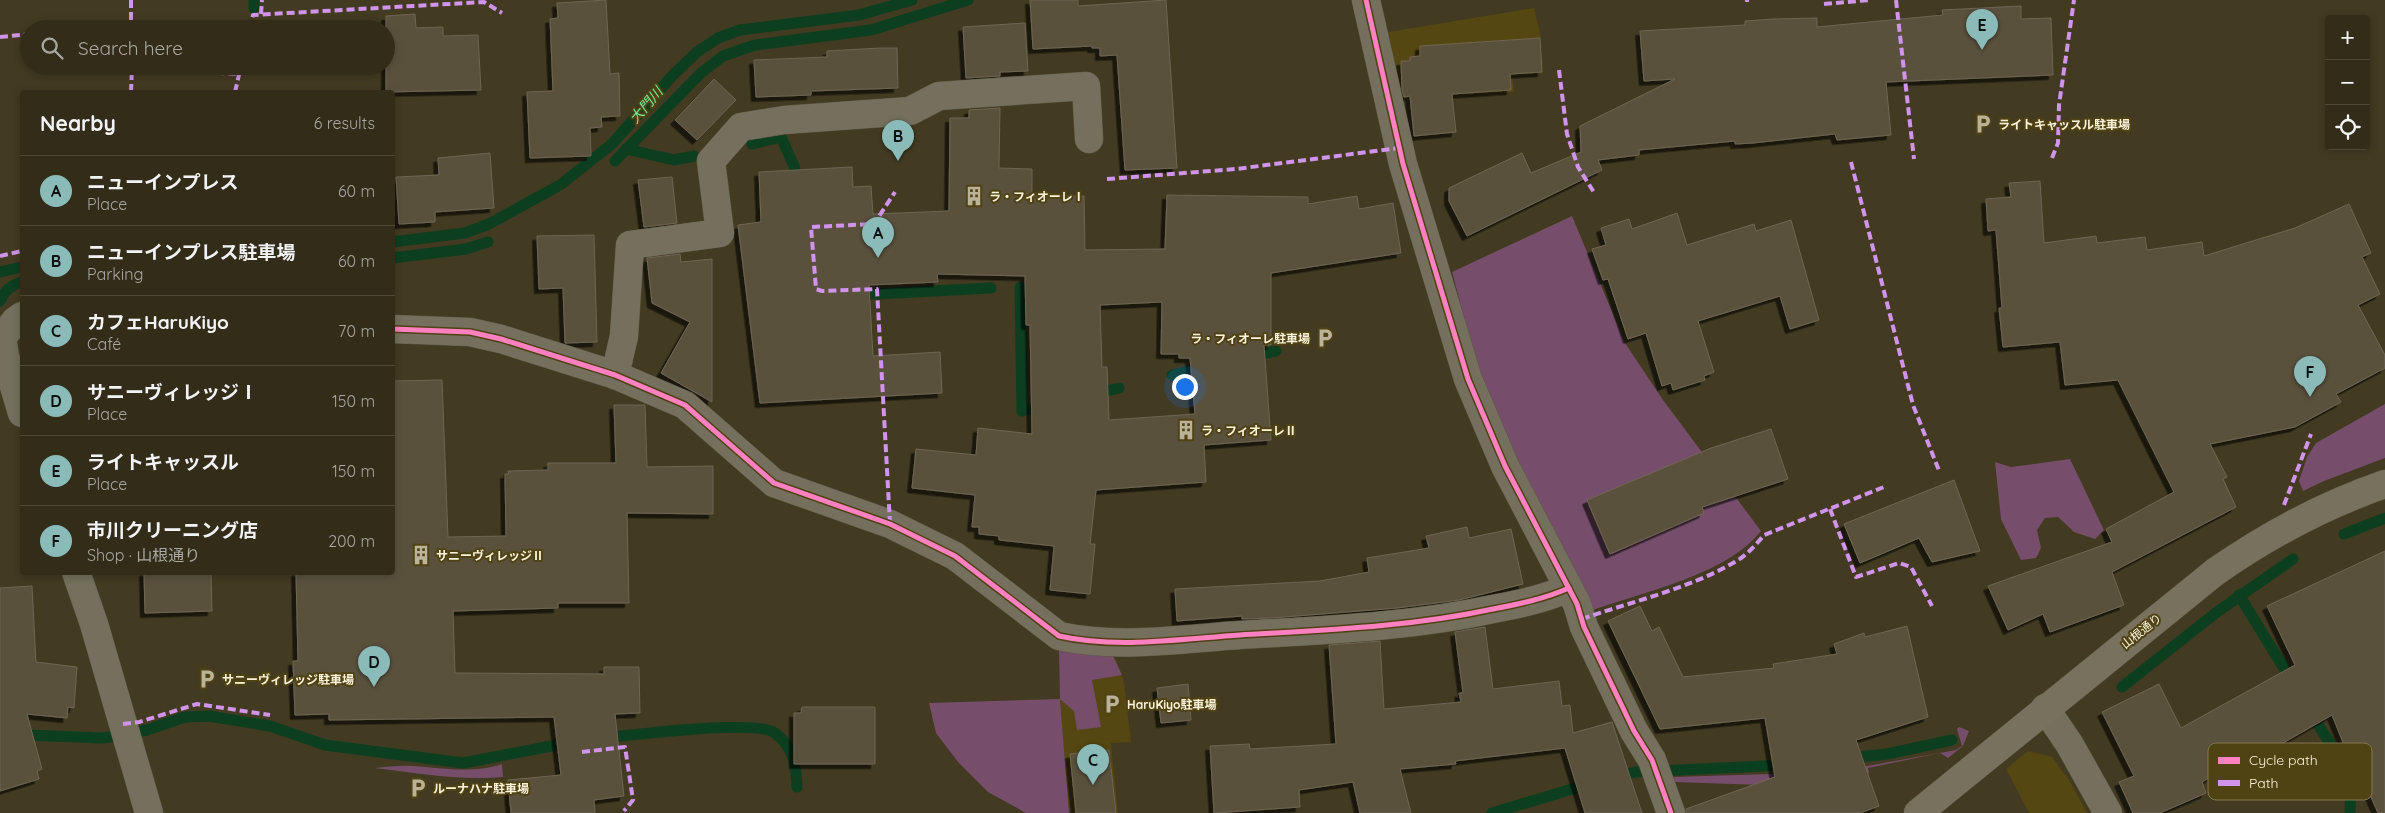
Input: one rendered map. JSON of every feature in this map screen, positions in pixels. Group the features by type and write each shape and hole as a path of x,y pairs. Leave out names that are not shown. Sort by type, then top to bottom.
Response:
{"street":[{"path":"1366,0 1403,164 1468,379 1505,466 1569,588 1584,627 1655,770 1670,813"},
{"path":"615,375 624,336 630,245 720,233 711,161 741,127 784,120 910,111 939,96 1086,86 1089,139"},
{"path":"20,317 15,320 1,338 20,406"},
{"path":"395,329 470,332 501,339 615,375 685,405 774,483 890,524 956,556 1037,621 1059,636 1067,638 1107,642 1150,641 1355,628 1448,618 1548,598 1569,588"},
{"name":"山根通り","path":"1918,813 2215,572 2256,543 2352,495 2385,484"},
{"path":"77,575 94,624 149,813"},
{"path":"2046,708 2070,745 2108,813"}],"shaded area":[{"path":"1534,8 1541,38 1543,73 1512,76 1514,92 1402,98 1388,32"},
{"path":"1572,216 1625,343 1663,400 1761,531 1746,546 1706,570 1684,580 1593,610 1496,417 1476,362 1452,272"},
{"path":"2385,404 2385,458 2303,491 2299,481 2307,457 2316,443"},
{"path":"2070,459 2104,530 2095,539 2074,532 2058,517 2045,518 2037,530 2041,548 2036,558 2021,560 2001,519 1995,462 2011,467"},
{"path":"1059,650 1111,652 1122,675 1092,680 1101,727 1077,730 1074,711 1060,699"},
{"path":"1115,657 1124,682 1131,742 1111,743 1118,813 1069,813 1060,699"},
{"path":"1060,699 1069,813 1026,813 988,792 958,762 936,733 929,703"},
{"path":"1959,727 1969,731 1963,746 1948,758 1940,753 1868,768 1869,773 1761,785 1675,782 1672,777 1801,773 1867,766 1956,750 1962,746 1957,729"},
{"path":"2028,751 2052,757 2069,780 2087,813 2029,813 2006,769"},
{"path":"502,764 503,777 487,778 438,776 374,768 408,766 469,770"}],"building":[{"path":"606,0 610,74 619,73 620,116 601,117 602,127 590,128 591,156 530,158 527,92 553,91 550,19 558,18 557,3"},
{"path":"1030,0 1078,0 1078,6 1166,0 1177,168 1125,170 1117,55 1100,56 1100,48 1092,48 1092,46 1033,49"},
{"path":"2021,6 2021,19 2051,18 2053,75 1886,82 1891,135 1837,140 1835,134 1753,143 1735,144 1735,141 1639,150 1639,155 1598,160 1602,170 1467,236 1449,201 1449,188 1522,153 1531,173 1581,152 1580,126 1675,79 1644,81 1640,31 1745,25 1745,21 1817,18 1817,27 1943,15 1942,10"},
{"path":"415,14 416,28 443,27 443,36 478,35 481,90 395,92 395,90 386,90 386,75 395,75 395,20 386,20 386,16"},
{"path":"1025,23 1028,71 1000,72 1000,76 966,78 963,27"},
{"path":"1540,38 1542,72 1510,74 1511,90 1452,94 1456,132 1414,136 1410,96 1404,97 1402,89 1401,61 1410,61 1410,57 1420,56 1420,46"},
{"path":"897,48 898,88 811,91 811,95 756,97 754,60 827,57 827,51"},
{"path":"714,79 736,100 697,140 675,120"},
{"path":"1000,108 999,168 1032,169 1032,196 1084,196 1085,250 1165,249 1167,195 1308,197 1308,204 1357,196 1359,209 1393,203 1401,253 1271,273 1271,345 1264,345 1271,440 1204,445 1206,482 1096,490 1090,544 1095,544 1090,594 1050,590 1054,546 999,540 999,536 979,534 979,527 972,527 975,495 912,488 916,449 976,455 978,428 1032,434 1030,325 1026,325 1025,276 937,274 938,282 869,285 873,356 940,352 942,393 760,403 738,225 761,222 759,172 852,167 853,187 871,186 873,214 949,211 950,118 969,118 969,110","holes":["1162,302 1161,354 1179,354 1179,358 1190,358 1195,414 1109,420 1107,367 1102,367 1100,305"]},
{"path":"490,153 494,208 435,212 435,222 399,224 396,177 439,175 438,158"},
{"path":"672,177 677,223 644,227 638,180"},
{"path":"2040,181 2044,243 2096,236 2097,243 2145,237 2147,250 2202,242 2204,256 2295,228 2349,204 2371,253 2362,257 2380,294 2358,305 2385,355 2385,368 2336,394 2341,402 2295,427 2210,444 2227,477 2223,479 2236,507 2112,572 2124,605 2050,632 2043,614 2008,630 1988,586 2112,542 2106,529 2174,492 2118,380 2065,385 2060,342 2003,347 1999,308 2002,308 1996,230 1988,231 1986,199 2011,197 2009,183"},
{"path":"1677,213 1687,245 1754,224 1756,231 1791,220 1819,320 1790,329 1780,296 1698,321 1714,372 1704,376 1705,380 1673,390 1671,383 1662,386 1646,333 1628,339 1608,279 1603,280 1592,249 1606,245 1601,228 1629,219 1632,229"},
{"path":"594,235 597,342 565,343 563,288 539,289 537,236"},
{"path":"680,254 681,262 712,259 712,402 661,373 690,322 652,303 647,258"},
{"path":"442,380 448,537 506,536 505,474 509,474 508,471 548,470 548,463 616,463 614,405 645,405 647,467 713,466 713,514 627,513 629,603 558,603 558,608 453,611 455,673 604,674 604,667 639,667 640,713 615,714 624,796 594,800 595,813 511,813 508,780 561,775 554,717 329,720 329,714 295,715 293,661 298,661 296,575 395,575 395,381"},
{"path":"1771,429 1788,479 1702,507 1704,513 1610,554 1587,500 1711,448"},
{"path":"1954,480 1980,551 1932,562 1919,538 1860,563 1844,524"},
{"path":"1467,527 1469,538 1511,529 1523,584 1459,600 1397,608 1271,618 1242,619 1242,616 1177,621 1175,589 1320,581 1369,572 1367,558 1429,548 1426,536"},
{"path":"2385,551 2385,813 2378,813 2372,799 2372,743 2343,743 2332,715 2283,743 2208,743 2208,779 2202,782 2206,793 2160,813 2133,813 2119,782 2134,776 2102,712 2159,684 2181,728 2295,665 2267,606"},
{"path":"144,575 211,575 212,611 145,613"},
{"path":"32,586 36,662 77,667 74,708 68,707 67,718 27,714 42,769 37,771 39,779 0,791 0,588"},
{"path":"1640,606 1652,631 1659,627 1683,677 1774,668 1773,664 1837,654 1834,644 1864,633 1865,637 1907,626 1928,717 1856,740 1879,806 1860,813 1686,813 1686,809 1775,777 1765,718 1660,729 1608,621"},
{"path":"1485,627 1493,689 1559,681 1562,706 1570,705 1573,733 1612,722 1642,813 1585,813 1565,748 1455,761 1456,764 1400,769 1411,813 1360,813 1353,782 1299,790 1300,807 1214,813 1210,746 1249,744 1250,749 1336,744 1329,645 1380,641 1384,709 1461,702 1459,693 1463,693 1455,632"},
{"path":"1188,684 1191,720 1161,723 1157,688"},
{"path":"802,707 875,707 875,764 794,764 794,713 801,713"},
{"path":"1109,750 1116,813 1076,813 1070,754"}],"waterway":[{"path":"254,0 254,8"},
{"name":"大門川","path":"395,242 465,233 489,224 560,185 612,144 672,76 697,52 718,38 740,30 859,15 912,0"},
{"path":"615,161 701,73 723,56 755,45 871,30 968,0"},
{"path":"752,144 781,137 794,166 797,184"},
{"path":"626,149 674,160 694,156"},
{"path":"395,258 466,249 488,242"},
{"name":"大門川","path":"0,272 20,267"},
{"path":"0,301 9,288 20,283"},
{"path":"1020,287 1022,411 1046,405"},
{"path":"856,295 991,288"},
{"path":"1251,357 1276,351"},
{"path":"1172,375 1206,367"},
{"path":"1094,394 1119,388"},
{"path":"2344,534 2385,518"},
{"path":"2122,687 2217,612 2293,559"},
{"path":"2239,595 2293,683"},
{"path":"2310,712 2330,743"},
{"path":"0,734 103,738 147,730 185,717 209,716 270,726 325,745 463,763 572,742"},
{"path":"603,738 693,729 744,727 764,729 775,733 781,738 790,751 795,764 797,787"},
{"path":"1848,758 1887,754 1952,740"},
{"path":"1615,777 1635,772 1788,765"},
{"path":"1492,813 1592,783"},
{"path":"2350,800 2350,813"}],"marked path":[{"path":"131,0 131,20"},
{"path":"261,14 262,0"},
{"path":"1824,4 1870,0"},
{"path":"1896,0 1914,159"},
{"path":"2052,158 2058,143 2059,105 2074,0"},
{"path":"252,20 253,15 484,2 502,13"},
{"path":"0,37 20,35"},
{"path":"1559,70 1567,134 1578,167 1595,194"},
{"path":"131,90 132,75"},
{"path":"235,90 239,75"},
{"path":"1107,179 1236,169 1399,148"},
{"path":"1851,162 1913,405 1940,473"},
{"path":"890,524 877,289 822,291 816,289 811,227 874,224 895,192"},
{"path":"0,256 20,251"},
{"path":"2284,505 2311,434"},
{"path":"1582,619 1659,594 1716,572 1737,561 1750,551 1764,535 1884,487"},
{"path":"1830,509 1856,577 1899,563 1911,567 1932,606"},
{"path":"123,724 139,722 197,704 270,715"},
{"path":"582,752 625,747 633,800 624,811"}],"cycle path":[{"path":"1366,0 1403,164 1468,379 1505,466 1577,604 1584,627 1634,731 1652,760 1671,813"},
{"path":"395,329 470,332 501,339 615,375 685,405 774,483 890,524 955,556 1059,636 1103,642 1149,642 1399,624 1462,615 1531,601 1569,588"}],"place":[{"name":"ライトキャッスル","path":"1982,50"},
{"name":"ライトキャッスル駐車場","path":"1983,124"},
{"name":"ニューインプレス駐車場","path":"898,161"},
{"name":"ラ・フィオーレⅠ","path":"974,196"},
{"name":"ニューインプレス","path":"878,258"},
{"name":"ラ・フィオーレ駐車場","path":"1325,338"},
{"name":"市川クリーニング店","path":"2310,397"},
{"name":"ラ・フィオーレⅡ","path":"1186,430"},
{"name":"サニーヴィレッジⅡ","path":"421,555"},
{"name":"サニーヴィレッジ駐車場","path":"207,679"},
{"name":"サニーヴィレッジⅠ","path":"374,687"},
{"name":"HaruKiyo駐車場","path":"1112,704"},
{"name":"カフェHaruKiyo","path":"1093,785"},
{"name":"ルーナハナ駐車場","path":"418,788"}]}
